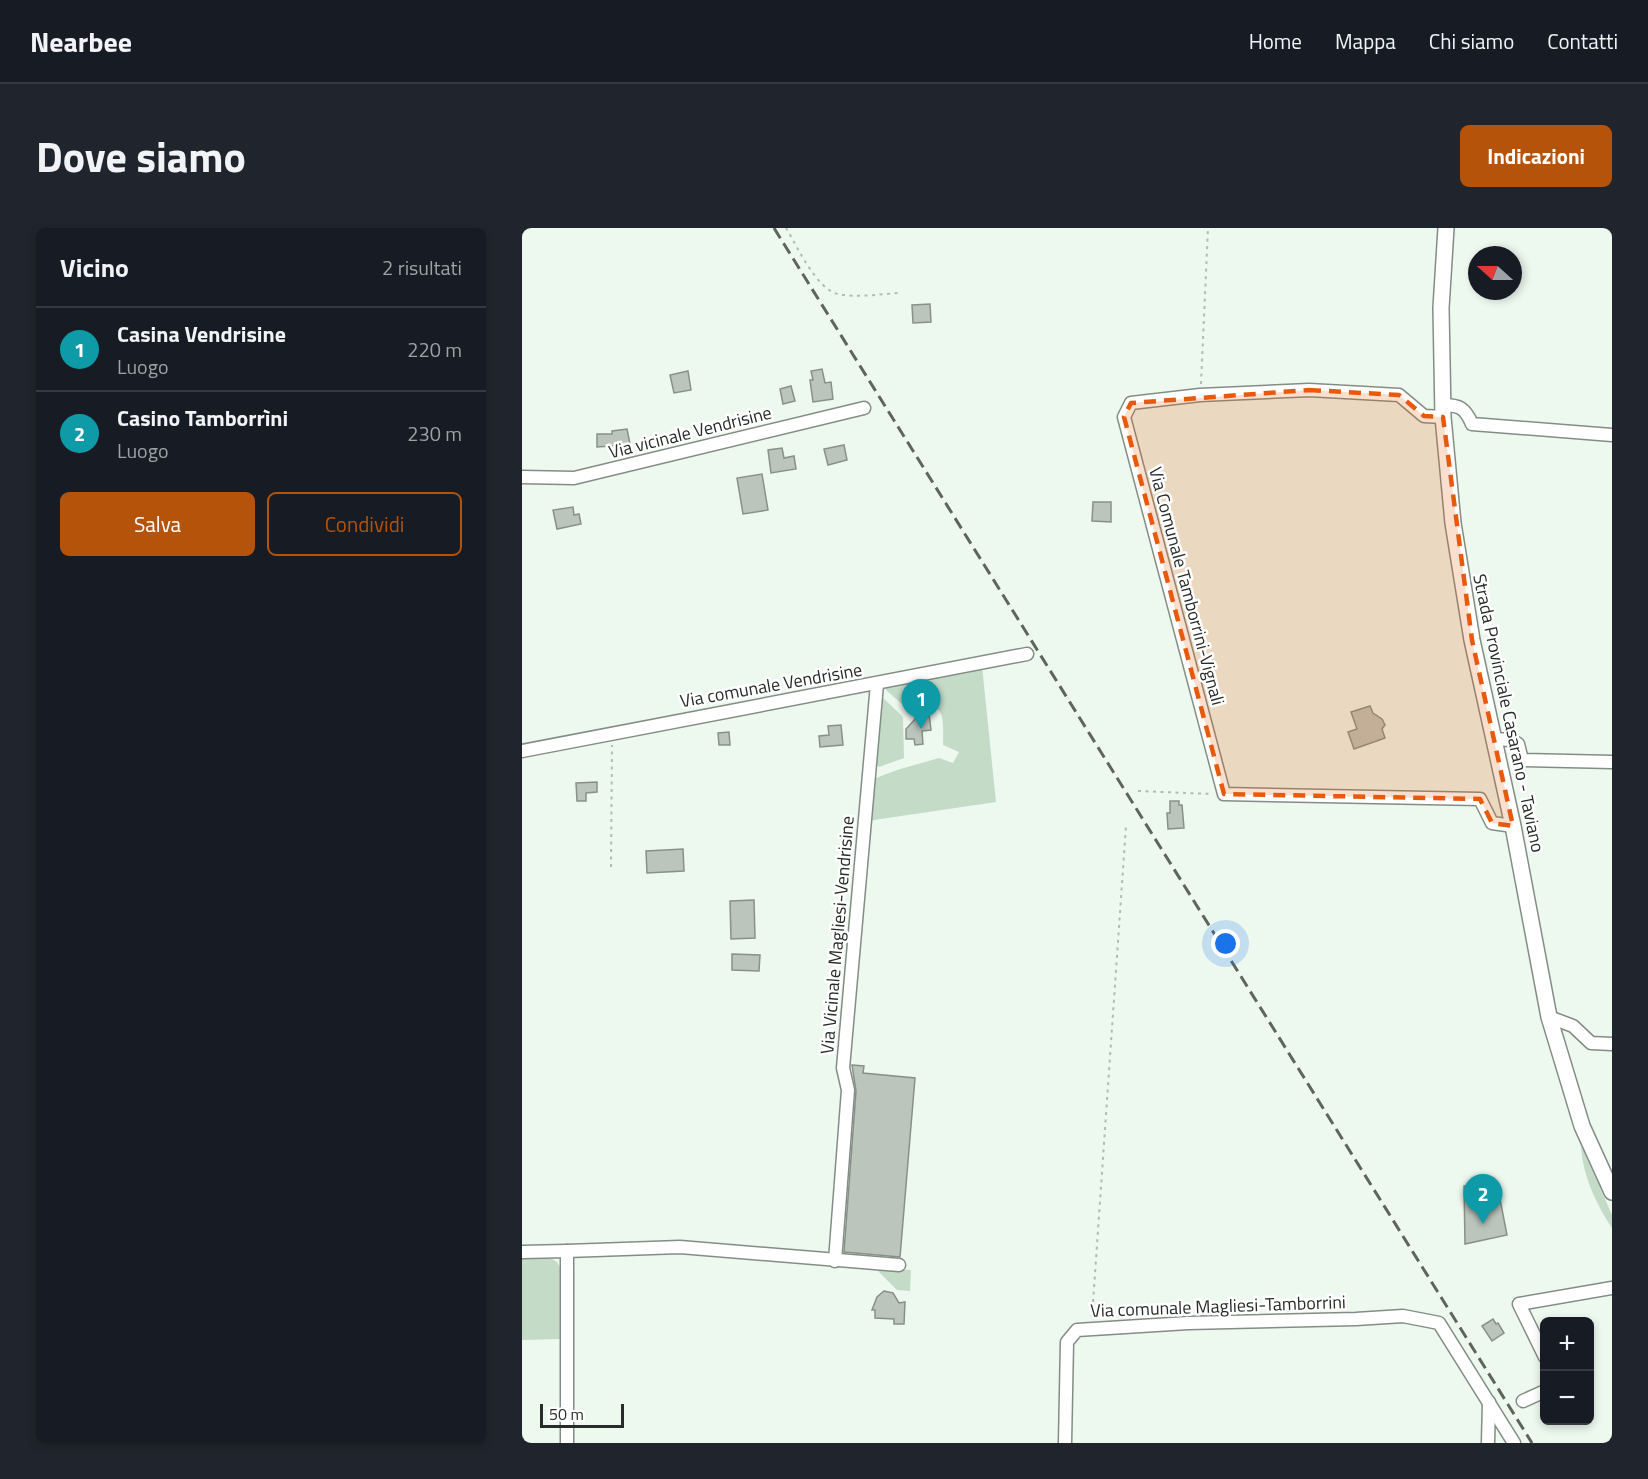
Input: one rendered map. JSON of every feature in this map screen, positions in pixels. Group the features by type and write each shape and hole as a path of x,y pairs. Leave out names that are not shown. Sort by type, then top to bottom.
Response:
{"main road":[{"name":"Strada Provinciale Casarano - Taviano","path":"1446,228 1441,308 1443,411 1453,523 1472,640 1513,825 1549,1017 1582,1126 1612,1192"}],"street":[{"name":"Via Comunale Tamborrini-Vignali","path":"1224,795 1124,417 1131,403 1200,395 1309,390 1399,395 1424,416 1457,405 1466,410 1472,424 1612,435"},
{"name":"Via vicinale Vendrisine","path":"522,477 574,478 864,408"},
{"name":"Via comunale Vendrisine","path":"522,751 1027,654"},
{"name":"Via Vicinale Magliesi-Vendrisine","path":"835,1261 848,1090 843,1068 876,684"},
{"path":"1494,739 1511,740 1518,744 1522,760 1612,762"},
{"path":"1224,795 1480,799 1492,823 1513,825"},
{"path":"1549,1017 1574,1026 1591,1043 1612,1044"},
{"path":"522,1252 680,1247 898,1265"},
{"path":"567,1251 567,1443"},
{"path":"1540,1347 1519,1304 1612,1288"},
{"name":"Via comunale Magliesi-Tamborrini","path":"1065,1443 1067,1342 1077,1330 1188,1323 1403,1316 1439,1323 1489,1401"},
{"path":"1524,1401 1540,1393"},
{"path":"1488,1443 1489,1401"},
{"path":"1489,1401 1514,1443"}],"path":[{"path":"786,228 820,283 828,290 844,295 900,293"},
{"path":"1200,395 1208,228"},
{"path":"611,867 612,733"},
{"path":"1138,792 1224,795"},
{"path":"1091,1329 1126,826"}],"highlighted area":[{"path":"1309,390 1399,395 1424,416 1443,417 1472,640 1513,826 1492,823 1480,799 1224,794 1124,417 1131,403"}],"green space":[{"path":"982,666 996,802 867,821 872,784 876,778 939,758 953,763 959,752 943,745 943,722 938,710 927,706 904,706 886,690 885,685"},
{"path":"880,695 903,717 904,758 879,767 874,762"},
{"path":"1581,1145 1612,1215 1612,1228 1591,1188 1584,1167"},
{"path":"522,1259 552,1259 557,1262 562,1271 560,1339 522,1340"},
{"path":"875,1268 911,1270 910,1291 897,1290"}],"building":[{"path":"930,304 931,322 913,323 912,305"},
{"path":"822,369 825,383 831,382 833,399 813,402 811,371"},
{"path":"688,371 691,390 674,393 670,375"},
{"path":"791,386 795,401 783,404 780,389"},
{"path":"627,429 631,449 613,453 612,446 597,447 597,434 612,434 612,431"},
{"path":"844,445 847,460 828,465 824,449"},
{"path":"782,448 784,458 794,456 796,469 771,473 768,450"},
{"path":"762,474 768,510 743,514 737,478"},
{"path":"1093,502 1111,502 1111,522 1092,521"},
{"path":"573,507 574,515 579,514 581,524 557,529 553,510"},
{"path":"1370,706 1373,713 1382,719 1385,725 1382,729 1385,738 1354,749 1348,732 1357,729 1351,712"},
{"path":"929,714 931,730 922,731 923,744 915,745 914,739 906,739 906,729 919,715"},
{"path":"841,725 843,745 820,747 819,736 829,735 828,726"},
{"path":"729,732 730,745 719,745 718,733"},
{"path":"597,782 597,792 586,793 586,801 577,801 576,783"},
{"path":"1170,801 1179,801 1179,805 1182,805 1184,828 1168,829 1167,813 1170,813"},
{"path":"683,849 684,871 647,873 646,851"},
{"path":"754,900 755,938 731,939 730,901"},
{"path":"732,954 760,955 759,971 732,970"},
{"path":"852,1065 864,1066 863,1073 915,1078 900,1257 844,1252 856,1091"},
{"path":"1481,1182 1484,1197 1499,1194 1507,1235 1465,1244 1464,1186"},
{"path":"884,1291 893,1293 899,1303 905,1302 904,1324 894,1324 894,1319 875,1318 875,1310 872,1310 877,1297"},
{"path":"1493,1319 1504,1333 1492,1341 1482,1326"}],"railway":[{"path":"774,228 1532,1443"}],"place":[{"name":"Casina Vendrisine","path":"921,729"},
{"name":"Casino Tamborrìni","path":"1483,1224"}]}
